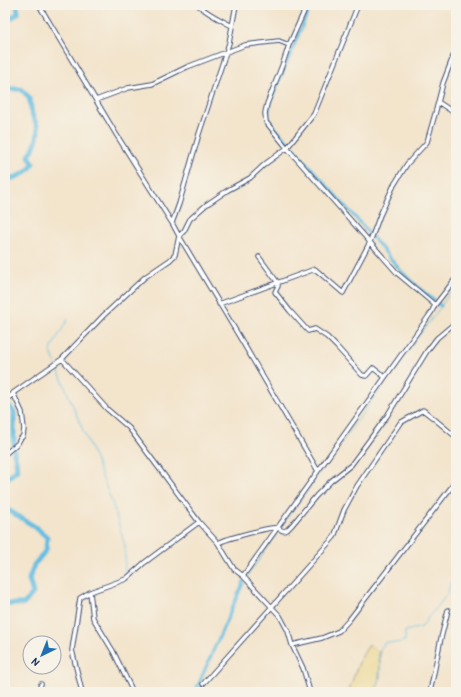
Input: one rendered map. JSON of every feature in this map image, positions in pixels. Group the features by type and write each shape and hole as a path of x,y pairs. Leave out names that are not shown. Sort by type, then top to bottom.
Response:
{"street":[{"path":"39,5 120,141 172,223 318,471"},
{"path":"198,5 232,26"},
{"path":"172,223 180,204 201,128 226,52 236,5"},
{"path":"306,5 267,104 264,113 266,122 398,274 435,305"},
{"path":"5,400 62,359 110,309 145,278 170,260 175,255 179,236 184,231 190,219 206,205 228,190 250,178 265,164 287,148 314,114 358,5"},
{"path":"96,100 128,88 152,84 186,67 245,45 279,41 289,45"},
{"path":"219,304 315,269 344,294 370,242 394,185 407,164 427,142 443,83 456,49"},
{"path":"438,102 456,114"},
{"path":"259,257 278,283 275,292 308,330 315,329 327,337 362,376 366,376 374,368 385,377"},
{"path":"245,578 318,471 431,313 435,305 456,278"},
{"path":"218,543 226,539 260,530 279,529 284,531 292,525 316,496 331,481 351,465 387,416 427,351 437,338 456,322"},
{"path":"62,359 107,409 129,428 200,522 218,543 234,569 245,578 280,616 303,668 310,692"},
{"path":"5,454 18,443 23,436 24,429 22,412 12,394"},
{"path":"203,684 334,537 344,510 357,486 400,423 423,410 456,437"},
{"path":"292,646 322,638 339,631 456,481"},
{"path":"82,692 72,650 80,598 90,592 126,579 200,522"},
{"path":"90,592 93,618 113,652 133,692"},
{"path":"430,692 448,610"},
{"path":"38,692 41,684"}],"sand":[{"path":"369,645 380,652 379,683 375,692 352,692 349,690 355,672 362,655"}],"waterway":[{"path":"5,23 18,13 17,5"},
{"path":"311,5 270,103 268,115 270,122 401,271 441,306"},
{"path":"5,91 9,89 21,89 27,96 30,100 32,114 38,130 36,141 29,156 33,163 31,167 21,175 5,181"},
{"path":"280,528 441,306 456,283"},
{"path":"55,362 51,352 52,347 68,319"},
{"path":"56,365 112,502 125,546 125,575"},
{"path":"5,401 14,412 14,453 17,470 5,480"},
{"path":"5,508 34,526 47,537 46,550 34,565 29,579 33,593 24,604 5,604"},
{"path":"247,577 279,530"},
{"path":"374,692 377,687 380,668 378,653 385,642 394,643 405,641 405,631 422,627 448,592 456,569"},
{"path":"195,692 244,581"}]}
